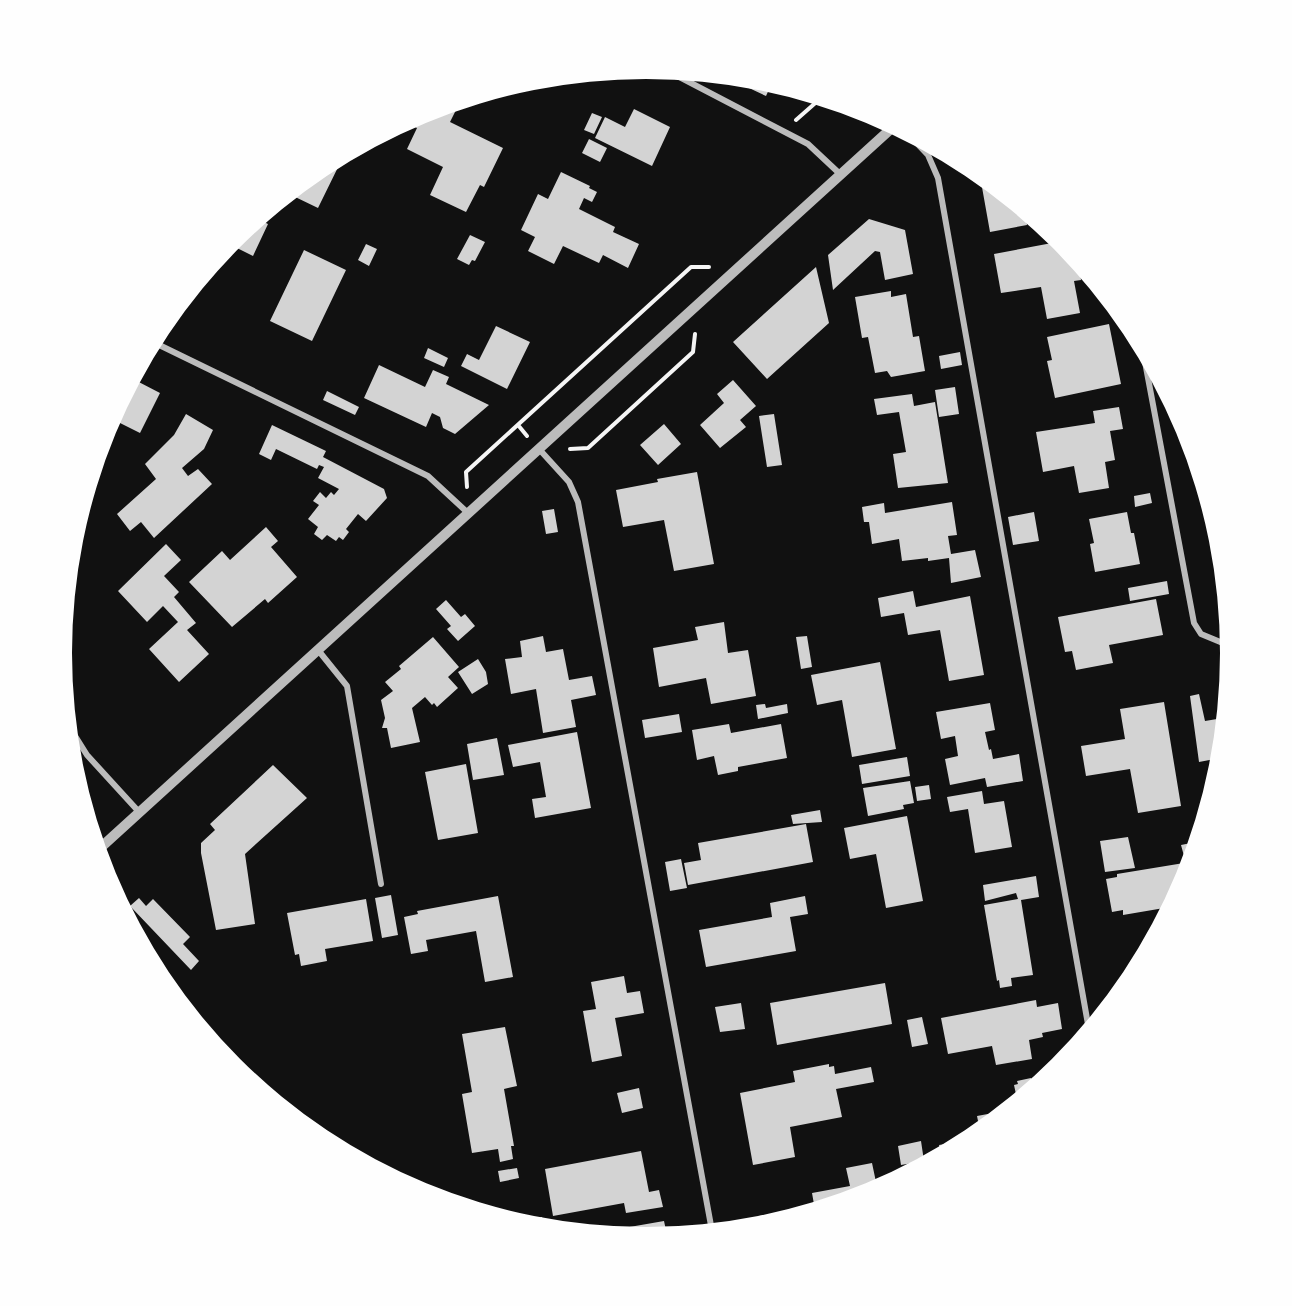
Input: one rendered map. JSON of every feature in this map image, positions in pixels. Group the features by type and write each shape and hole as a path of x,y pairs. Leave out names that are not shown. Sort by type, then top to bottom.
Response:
{"street":[{"path":"686,80 808,144 840,174"},
{"path":"105,844 887,132"},
{"path":"925,151 938,178 1087,1019"},
{"path":"161,346 428,476 468,513"},
{"path":"1147,374 1194,622 1201,634 1220,642"},
{"path":"539,449 569,482 578,502 711,1223"},
{"path":"318,650 347,686 381,884"},
{"path":"80,744 140,813"}],"path":[{"path":"784,130 814,104"},
{"path":"468,513 466,472 691,267 740,268"},
{"path":"539,449 588,448 693,352 697,306"}],"building":[{"path":"751,89 768,92 766,96"},
{"path":"634,109 670,127 652,166 595,138 605,117 625,127"},
{"path":"455,111 450,122 503,148 484,187 480,185 466,212 430,195 443,167 407,149 417,128"},
{"path":"592,113 602,117 594,134 584,130"},
{"path":"589,139 607,148 600,162 582,153"},
{"path":"337,170 318,208 297,198"},
{"path":"561,172 590,186 589,188 597,192 592,202 584,198 579,209 615,227 613,232 639,244 628,268 603,255 599,263 563,246 554,264 528,251 535,237 521,230 538,194 548,199"},
{"path":"982,189 1027,224 990,232"},
{"path":"869,219 905,230 913,274 885,280 880,252 875,251 833,290 828,255"},
{"path":"266,223 268,224 253,256 238,249"},
{"path":"470,235 485,242 475,261 472,260 469,265 457,259"},
{"path":"366,244 377,249 369,266 358,260"},
{"path":"1048,244 1081,279 1074,281 1080,313 1047,319 1041,287 1001,293 994,254"},
{"path":"304,250 346,270 312,341 270,321"},
{"path":"816,267 829,323 767,379 733,342"},
{"path":"891,291 891,297 906,294 913,337 919,336 925,371 891,377 887,371 875,373 868,337 862,338 855,297"},
{"path":"1109,324 1121,384 1055,398 1047,361 1052,360 1047,337"},
{"path":"496,326 530,342 507,389 461,366 467,354 479,360"},
{"path":"428,348 448,358 444,367 424,358"},
{"path":"960,352 962,365 941,369 939,356"},
{"path":"379,365 425,387 433,370 449,377 446,384 489,405 455,434 443,428 440,417 432,413 426,427 364,398"},
{"path":"733,380 756,406 740,420 746,427 720,448 700,425 724,403 717,394"},
{"path":"140,383 160,393 140,433 120,423"},
{"path":"955,387 959,414 939,417 935,390"},
{"path":"327,391 359,407 355,415 323,400"},
{"path":"912,394 914,406 935,402 948,483 898,488 893,454 906,452 899,412 877,415 874,399"},
{"path":"1119,407 1123,429 1110,431 1115,460 1105,462 1109,488 1079,493 1074,466 1043,472 1036,432 1095,423 1093,411"},
{"path":"186,414 213,430 204,449 182,468 188,476 198,469 212,484 154,538 141,522 130,531 117,514 156,479 145,464 174,435"},
{"path":"774,414 782,465 767,467 759,416"},
{"path":"664,424 681,444 658,465 640,445"},
{"path":"272,425 326,451 323,457 384,489 387,498 366,521 358,514 346,529 349,532 343,540 339,537 336,541 327,535 322,540 314,534 318,527 308,519 319,505 313,501 320,492 326,498 331,492 334,495 339,489 318,478 324,467 319,465 317,469 276,449 271,460 259,454"},
{"path":"697,472 714,564 674,571 664,520 623,527 616,490 658,482 657,479"},
{"path":"1150,493 1152,503 1135,507 1134,496"},
{"path":"952,502 957,535 948,536 951,554 975,550 981,577 951,583 949,558 902,561 899,539 872,544 869,522 864,522 862,507 884,503 885,513"},
{"path":"554,509 558,532 546,534 542,511"},
{"path":"1034,512 1039,541 1013,545 1008,517"},
{"path":"1127,512 1140,564 1095,572 1090,544 1094,543 1089,519"},
{"path":"266,527 278,541 271,547 297,577 268,603 265,599 232,627 189,582 222,551 230,560"},
{"path":"166,544 181,560 164,576 179,592 174,597 196,623 187,630 209,654 179,682 149,649 178,622 163,606 147,622 118,591"},
{"path":"1167,581 1169,594 1130,601 1128,588"},
{"path":"913,591 916,607 970,596 984,675 949,681 940,630 908,635 904,613 881,617 878,598"},
{"path":"1156,599 1163,635 1109,645 1113,663 1076,670 1072,651 1065,652 1058,617"},
{"path":"446,600 461,617 465,614 475,626 458,641 447,629 451,626 436,609"},
{"path":"724,622 728,653 748,650 756,696 711,704 706,678 659,687 653,648 698,640 695,627"},
{"path":"543,636 546,652 563,649 569,680 592,676 596,695 571,700 576,727 543,733 536,689 511,694 505,659 522,657 520,641"},
{"path":"807,636 812,667 801,669 796,637"},
{"path":"433,637 459,667 448,677 458,688 437,707 425,697 412,708 420,742 391,748 387,728 382,728 385,718 381,700 393,691 385,682 401,669 399,666"},
{"path":"478,659 486,672 488,684 472,694 458,672"},
{"path":"880,662 896,749 852,757 842,700 817,705 811,675"},
{"path":"1199,694 1205,721 1216,719 1210,760 1199,762 1190,696"},
{"path":"1164,702 1181,806 1138,813 1130,769 1086,776 1081,746 1125,739 1120,709"},
{"path":"990,703 995,730 985,732 989,750 991,749 993,759 1019,754 1023,781 987,787 985,778 950,785 945,759 958,756 955,736 941,739 936,712"},
{"path":"765,704 766,708 787,704 788,713 758,719 756,705"},
{"path":"679,714 682,732 645,738 642,720"},
{"path":"729,724 731,733 781,724 787,758 738,767 738,771 718,775 714,756 697,760 692,730"},
{"path":"577,732 591,808 535,818 532,799 546,797 540,762 513,767 508,745"},
{"path":"497,738 504,775 473,780 467,744"},
{"path":"907,757 910,776 862,784 859,765"},
{"path":"466,764 478,833 438,840 425,772"},
{"path":"273,765 307,798 245,854 255,924 216,930 201,843 215,830 210,824"},
{"path":"910,781 914,803 903,805 904,809 868,816 863,788"},
{"path":"929,785 931,799 917,801 915,787"},
{"path":"982,791 984,804 1004,801 1012,847 975,853 968,809 950,812 947,797"},
{"path":"820,810 822,822 793,824 791,815"},
{"path":"907,816 923,901 886,908 876,854 850,859 844,828"},
{"path":"806,824 813,862 688,885 684,863 701,860 698,843"},
{"path":"1128,837 1135,868 1105,872 1100,841"},
{"path":"1188,844 1184,854 1181,845"},
{"path":"681,859 687,888 670,891 665,862"},
{"path":"1180,864 1160,909 1123,915 1123,910 1112,912 1106,879 1117,877 1117,874"},
{"path":"1036,876 1039,897 1021,900 1033,975 1011,978 1012,986 1000,988 984,905 1018,899 1016,893 985,901 983,885"},
{"path":"391,895 398,935 382,938 375,898"},
{"path":"498,896 513,977 485,982 476,931 426,940 428,951 411,954 404,917 418,914 417,911"},
{"path":"805,896 808,914 790,917 796,951 706,967 699,930 772,917 770,903"},
{"path":"139,898 146,906 153,899 190,937 183,944 199,961 191,970 131,907"},
{"path":"366,899 373,941 325,949 327,961 301,966 299,954 295,955 287,913"},
{"path":"624,976 627,993 640,991 644,1013 615,1018 622,1056 592,1062 583,1011 596,1009 591,982"},
{"path":"885,983 892,1024 777,1045 770,1003"},
{"path":"1036,1000 1037,1007 1058,1003 1062,1029 1042,1033 1043,1037 1029,1040 1032,1059 996,1065 992,1046 948,1054 941,1018"},
{"path":"741,1003 745,1029 720,1032 715,1007"},
{"path":"922,1017 928,1044 912,1047 907,1020"},
{"path":"505,1027 517,1086 504,1089 514,1146 511,1146 513,1159 500,1162 498,1149 472,1153 462,1094 472,1092 462,1034"},
{"path":"829,1064 829,1067 834,1066 835,1074 871,1067 874,1082 836,1089 842,1117 790,1127 795,1157 753,1165 740,1093 795,1082 793,1071"},
{"path":"1031,1078 1015,1092 1014,1085 1018,1084 1017,1081"},
{"path":"639,1088 643,1108 622,1113 617,1093"},
{"path":"921,1141 923,1155 901,1165 898,1146"},
{"path":"641,1151 649,1192 659,1190 663,1207 626,1213 624,1203 553,1216 545,1169"},
{"path":"872,1163 875,1179 814,1202 812,1193 850,1186 846,1168"},
{"path":"517,1168 519,1178 500,1182 498,1171"},
{"path":"664,1221 665,1226 646,1227 632,1227"}]}
